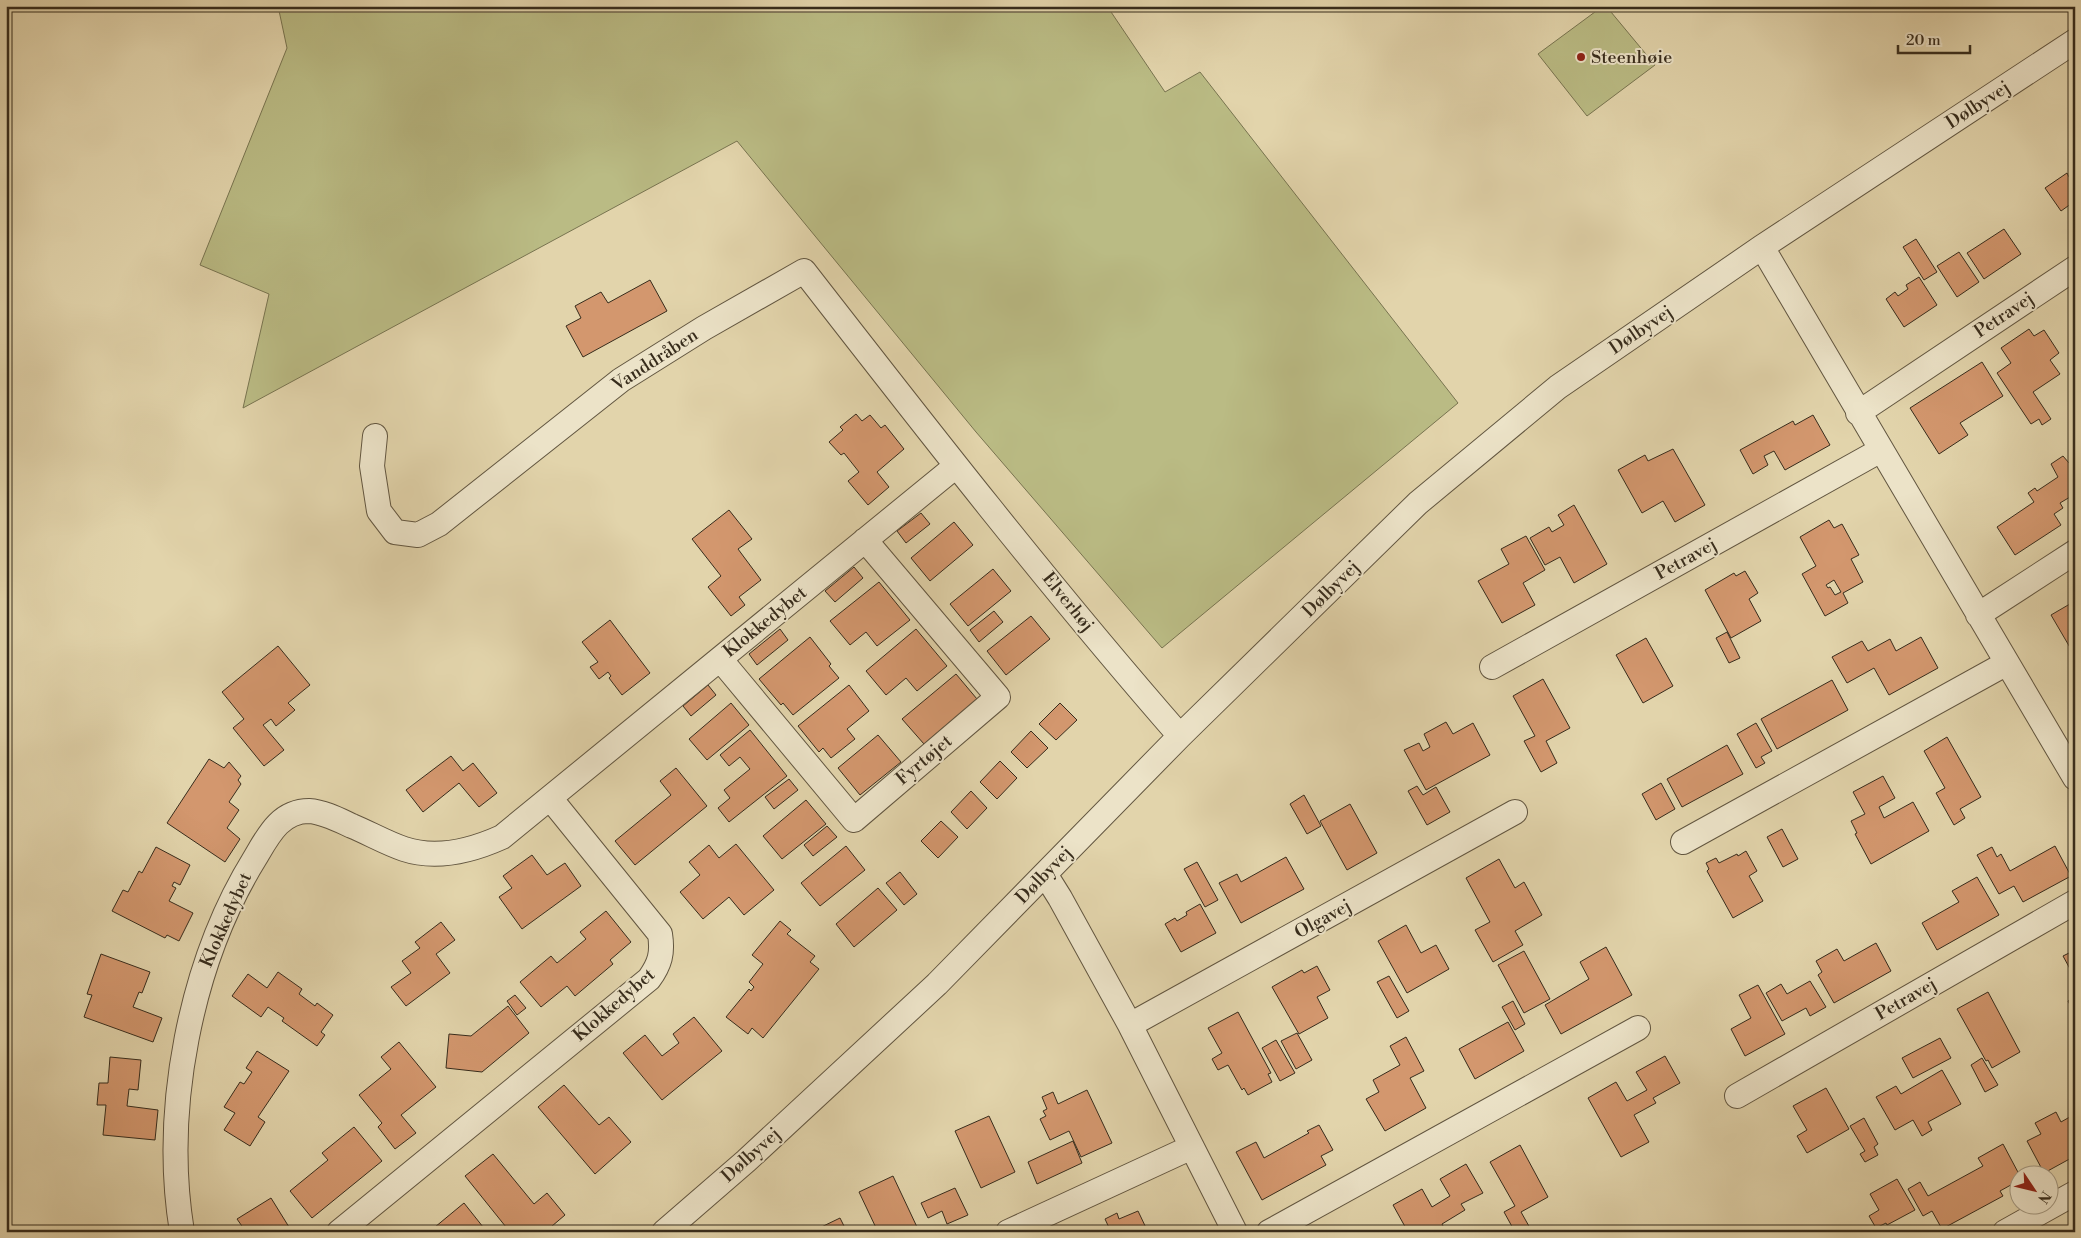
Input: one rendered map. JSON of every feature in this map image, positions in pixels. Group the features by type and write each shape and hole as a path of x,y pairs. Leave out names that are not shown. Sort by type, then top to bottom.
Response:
{"street":[{"name":"Dølbyvej","path":"664,1232 746,1161 937,984 1180,736 1418,503 1558,387 1762,248 2075,41"},
{"path":"1762,248 2075,778"},
{"name":"Petravej","path":"1858,413 2075,268"},
{"name":"Vanddråben","path":"375,436 372,466 379,511 395,532 418,535 439,524 621,380 704,328 804,271 956,466"},
{"name":"Petravej","path":"1492,667 1881,450"},
{"name":"Elverhøj","path":"956,466 1180,736"},
{"name":"Klokkedybet","path":"182,1232 176,1197 177,1121 184,1050 204,970 236,888 276,825 291,815 309,811 328,816 404,849 429,854 454,853 479,848 502,837 956,466"},
{"name":"Fyrtøjet","path":"720,659 854,820 998,697 865,540"},
{"path":"1978,615 2075,552"},
{"path":"1683,842 2006,663"},
{"name":"Klokkedybet","path":"339,1232 649,979 659,966 662,950 660,934 550,798"},
{"name":"Olgavej","path":"1130,1026 1515,812"},
{"path":"1045,874 1130,1026 1235,1232"},
{"name":"Petravej","path":"1737,1096 2075,902"},
{"path":"1269,1232 1638,1028"},
{"path":"1008,1232 1192,1147"},
{"path":"2005,1232 2075,1193"}],"green space":[{"path":"278,6 1107,6 1165,92 1200,72 1458,403 1162,648 976,432 737,141 243,408 269,294 200,265 287,48"},
{"path":"1603,6 1606,6 1655,65 1587,116 1538,54"}],"building":[{"path":"2067,173 2069,177 2075,174 2075,201 2061,211 2045,188"},
{"path":"2004,229 2021,254 1984,279 1967,253"},
{"path":"1916,239 1937,272 1924,280 1903,247"},
{"path":"1959,252 1979,282 1957,297 1937,266"},
{"path":"1919,277 1937,305 1904,327 1886,299 1895,292 1898,296 1908,289 1906,285"},
{"path":"650,280 667,311 583,357 566,326 581,318 575,306 601,292 608,303"},
{"path":"2029,329 2034,336 2044,330 2059,353 2050,360 2060,374 2033,392 2051,419 2042,425 2039,419 2031,424 1997,373 2011,363 2001,348"},
{"path":"1982,362 2003,396 1960,423 1968,435 1939,454 1910,408"},
{"path":"856,414 862,421 870,415 881,428 885,425 904,449 877,472 889,487 868,505 848,481 859,472 844,453 841,455 829,442 843,430 840,427"},
{"path":"1813,415 1830,445 1785,470 1774,451 1764,456 1768,465 1753,474 1740,450 1793,421 1795,425"},
{"path":"1673,449 1705,505 1675,522 1663,501 1642,513 1618,470 1645,455 1648,461"},
{"path":"2063,456 2069,463 2075,461 2075,494 2060,503 2063,508 2054,514 2061,525 2015,555 1997,527 2034,502 2028,493 2035,488 2037,491 2058,477 2051,464"},
{"path":"1574,505 1607,564 1574,583 1560,557 1545,565 1530,538 1549,527 1552,532 1564,525 1558,515"},
{"path":"729,510 752,539 738,549 761,580 739,597 745,605 731,616 708,587 721,576 692,539"},
{"path":"921,513 930,524 906,543 897,531"},
{"path":"1829,520 1834,528 1842,524 1859,555 1851,559 1863,582 1843,593 1848,603 1825,616 1802,574 1816,566 1800,537","holes":["1834,580 1841,592 1835,595 1830,587 1828,588 1826,585"]},
{"path":"954,522 973,545 930,581 911,558"},
{"path":"1526,536 1545,570 1523,583 1535,605 1502,623 1478,581 1509,564 1501,549"},
{"path":"854,567 863,578 835,602 825,591"},
{"path":"993,569 1011,591 968,626 950,604"},
{"path":"1745,571 1758,593 1749,599 1761,621 1731,638 1705,590 1734,573 1736,576"},
{"path":"879,582 910,620 877,646 866,632 850,645 830,621"},
{"path":"2075,601 2075,656 2051,615"},
{"path":"994,611 1003,622 979,642 970,630"},
{"path":"1031,616 1050,639 1006,675 987,651"},
{"path":"610,620 650,673 622,695 609,678 611,676 608,672 599,679 590,667 598,662 582,642"},
{"path":"780,629 788,640 757,665 749,654"},
{"path":"916,629 947,666 917,691 906,678 886,695 866,671"},
{"path":"1727,632 1740,658 1729,663 1716,638"},
{"path":"810,637 831,664 829,666 839,678 793,715 783,703 781,705 759,679"},
{"path":"1921,637 1938,668 1889,695 1874,668 1847,683 1832,657 1862,641 1868,651 1890,639 1896,651"},
{"path":"1646,638 1673,686 1643,703 1616,655"},
{"path":"278,646 310,685 288,703 295,710 276,726 271,719 263,725 284,750 264,766 233,728 244,719 222,692"},
{"path":"956,674 977,699 924,744 902,719"},
{"path":"1543,679 1570,728 1546,741 1557,763 1541,772 1524,741 1535,736 1513,696"},
{"path":"1832,680 1848,710 1777,749 1761,719"},
{"path":"708,685 716,695 691,716 683,706"},
{"path":"849,685 869,711 847,729 855,739 831,758 823,748 819,752 798,726"},
{"path":"731,703 749,725 707,760 689,739"},
{"path":"1060,703 1077,720 1056,740 1039,724"},
{"path":"1446,722 1453,734 1473,723 1490,755 1426,790 1404,750 1419,743 1423,751 1430,747 1424,734"},
{"path":"1756,723 1772,751 1761,757 1765,763 1756,768 1737,734"},
{"path":"750,730 787,776 729,822 718,808 730,798 724,790 750,769 740,757 729,766 720,755"},
{"path":"1031,731 1048,748 1027,768 1011,752"},
{"path":"878,735 901,762 860,795 838,768"},
{"path":"1947,737 1981,797 1960,809 1965,818 1954,825 1936,793 1945,788 1924,751"},
{"path":"1727,745 1743,774 1682,807 1667,779"},
{"path":"451,756 463,771 473,763 497,793 479,807 459,783 423,812 406,790"},
{"path":"209,759 224,768 229,762 241,776 238,780 241,784 229,802 239,810 227,828 240,839 225,862 167,823"},
{"path":"1000,761 1017,778 997,799 980,782"},
{"path":"676,768 707,806 635,865 615,841 671,795 660,781"},
{"path":"1883,776 1895,798 1879,807 1884,818 1913,802 1929,831 1871,864 1855,834 1857,833 1851,821 1865,814 1853,792"},
{"path":"789,779 798,790 774,809 765,797"},
{"path":"1661,783 1675,809 1656,820 1642,794"},
{"path":"1417,786 1423,795 1436,787 1450,812 1427,825 1408,791"},
{"path":"971,791 987,808 967,829 951,812"},
{"path":"1304,795 1321,826 1307,834 1290,804"},
{"path":"806,800 826,824 782,859 763,836"},
{"path":"1350,804 1377,853 1347,870 1320,821"},
{"path":"941,821 958,837 938,858 921,841"},
{"path":"827,826 837,837 813,856 804,845"},
{"path":"1782,829 1798,859 1783,867 1767,837"},
{"path":"736,844 774,890 744,915 729,897 703,919 680,892 700,875 689,862 709,845 719,858"},
{"path":"846,846 865,870 820,906 801,883"},
{"path":"2055,846 2071,876 2023,902 2014,886 1999,894 1977,855 1992,847 1997,857 2001,854 2010,871"},
{"path":"156,847 190,865 180,885 174,882 172,886 176,888 169,901 193,913 179,941 167,935 165,938 112,911 123,890 128,892 139,871 142,873"},
{"path":"1746,851 1757,871 1749,876 1763,901 1733,918 1707,871 1709,869 1706,863 1716,858 1719,863"},
{"path":"532,855 547,875 565,863 581,886 522,929 499,897 512,888 503,876"},
{"path":"1286,857 1304,889 1241,923 1219,883 1237,874 1241,882"},
{"path":"1499,859 1515,888 1524,882 1542,915 1515,931 1523,945 1493,962 1475,930 1490,922 1466,878"},
{"path":"1197,862 1218,900 1205,907 1184,869"},
{"path":"900,872 917,894 904,905 886,883"},
{"path":"1977,877 1999,915 1937,950 1922,923 1959,902 1952,891"},
{"path":"878,888 897,910 854,947 836,924"},
{"path":"1200,904 1216,933 1181,952 1165,924 1175,918 1177,921 1187,915 1186,912"},
{"path":"606,911 631,942 610,960 613,964 575,996 567,986 541,1007 520,982 551,956 557,963 586,939 580,932"},
{"path":"780,921 791,930 787,934 815,956 810,962 819,969 763,1038 752,1028 748,1034 726,1017 749,989 751,991 754,987 749,982 763,964 752,955"},
{"path":"441,922 455,940 436,954 450,973 406,1006 391,987 411,973 402,961 420,948 415,942"},
{"path":"1406,925 1421,953 1436,945 1449,969 1407,993 1378,941"},
{"path":"1876,943 1891,971 1834,1003 1818,975 1822,972 1816,961 1837,949 1844,961"},
{"path":"1606,947 1632,995 1561,1034 1545,1005 1589,979 1580,962"},
{"path":"2075,950 2075,978 2063,956"},
{"path":"1524,951 1550,999 1524,1013 1498,965"},
{"path":"101,954 150,972 142,993 139,992 133,1007 162,1018 153,1042 84,1017 92,995 87,994"},
{"path":"1317,966 1330,990 1317,997 1328,1018 1299,1034 1272,987 1302,970 1304,973"},
{"path":"278,972 302,989 299,994 315,1006 317,1003 333,1015 321,1032 325,1035 317,1046 282,1021 284,1018 268,1007 261,1017 232,996 248,974 267,988"},
{"path":"1389,976 1409,1011 1397,1018 1377,982"},
{"path":"1810,981 1826,1007 1810,1016 1806,1008 1782,1021 1766,993 1781,984 1787,994"},
{"path":"1758,985 1785,1034 1745,1056 1731,1029 1751,1018 1739,995"},
{"path":"1988,992 2020,1052 1992,1068 1988,1060 1986,1061 1957,1009"},
{"path":"515,995 526,1008 517,1015 507,1001"},
{"path":"2075,996 2075,1014 2068,1001"},
{"path":"1513,1001 1525,1024 1515,1030 1502,1007"},
{"path":"508,1006 529,1033 482,1072 446,1068 449,1034 471,1036"},
{"path":"1238,1012 1271,1073 1268,1074 1272,1082 1248,1095 1244,1088 1242,1090 1228,1065 1218,1070 1212,1059 1222,1053 1208,1028"},
{"path":"694,1017 722,1051 662,1100 623,1053 645,1035 662,1056 679,1043 673,1034"},
{"path":"1508,1022 1524,1051 1475,1079 1459,1049"},
{"path":"1297,1033 1312,1060 1296,1069 1281,1041"},
{"path":"1406,1037 1424,1071 1410,1078 1426,1108 1385,1131 1366,1099 1379,1092 1373,1080 1400,1065 1390,1046"},
{"path":"1940,1038 1951,1058 1913,1078 1902,1058"},
{"path":"1276,1040 1295,1073 1280,1081 1262,1048"},
{"path":"399,1042 436,1087 401,1115 416,1133 395,1149 378,1127 382,1123 359,1095 391,1069 381,1057"},
{"path":"257,1051 289,1071 258,1117 265,1122 250,1146 224,1130 235,1113 224,1107 240,1082 244,1084 252,1072 246,1068"},
{"path":"1665,1056 1680,1083 1653,1098 1656,1103 1634,1115 1649,1142 1621,1157 1588,1098 1616,1082 1627,1101 1647,1090 1636,1072"},
{"path":"110,1057 141,1060 138,1090 129,1089 127,1106 158,1110 155,1140 103,1135 106,1105 97,1105 99,1083 108,1083"},
{"path":"1982,1058 1998,1085 1985,1092 1971,1065"},
{"path":"1942,1070 1961,1104 1928,1122 1932,1130 1922,1136 1913,1120 1895,1130 1876,1097 1896,1086 1901,1094"},
{"path":"564,1085 599,1125 609,1117 631,1142 595,1174 538,1107"},
{"path":"1826,1088 1849,1129 1807,1153 1797,1136 1807,1130 1793,1106"},
{"path":"1087,1090 1112,1143 1081,1157 1069,1131 1050,1140 1040,1119 1046,1116 1043,1111 1047,1109 1042,1097 1053,1092 1058,1104"},
{"path":"2056,1112 2061,1122 2075,1114 2075,1156 2057,1166 2040,1166 2027,1141 2041,1134 2035,1123"},
{"path":"989,1116 1015,1172 981,1188 955,1131"},
{"path":"1864,1118 1878,1144 1874,1147 1878,1155 1865,1162 1860,1154 1865,1151 1850,1126"},
{"path":"1319,1125 1333,1150 1321,1156 1326,1165 1262,1200 1236,1152 1256,1142 1264,1158 1309,1133 1307,1131"},
{"path":"354,1127 382,1161 312,1218 290,1191 328,1160 322,1153"},
{"path":"1073,1141 1082,1163 1037,1184 1028,1162"},
{"path":"2003,1144 2015,1166 2008,1166 2008,1187 2000,1191 2003,1196 1942,1229 1932,1211 1923,1216 1908,1189 1920,1182 1928,1196 1983,1166 1978,1158"},
{"path":"1520,1145 1548,1197 1521,1212 1530,1228 1523,1232 1515,1232 1504,1212 1515,1206 1490,1162"},
{"path":"493,1154 534,1204 547,1193 565,1215 545,1232 510,1232 465,1176"},
{"path":"1466,1164 1483,1193 1461,1204 1465,1210 1442,1224 1446,1232 1408,1232 1393,1205 1422,1189 1432,1207 1450,1196 1440,1179"},
{"path":"893,1176 917,1227 906,1232 878,1232 859,1192"},
{"path":"1897,1179 1915,1210 1887,1225 1886,1223 1876,1228 1869,1216 1879,1210 1870,1194"},
{"path":"955,1188 968,1215 947,1224 942,1211 928,1218 921,1203"},
{"path":"271,1198 289,1227 281,1232 240,1232 244,1229 237,1219"},
{"path":"464,1203 487,1232 429,1232"},
{"path":"1138,1211 1148,1232 1111,1232 1105,1219 1117,1213 1119,1219"},
{"path":"840,1218 847,1232 811,1232"}],"place":[{"name":"Steenhøie","path":"1581,57"}]}
